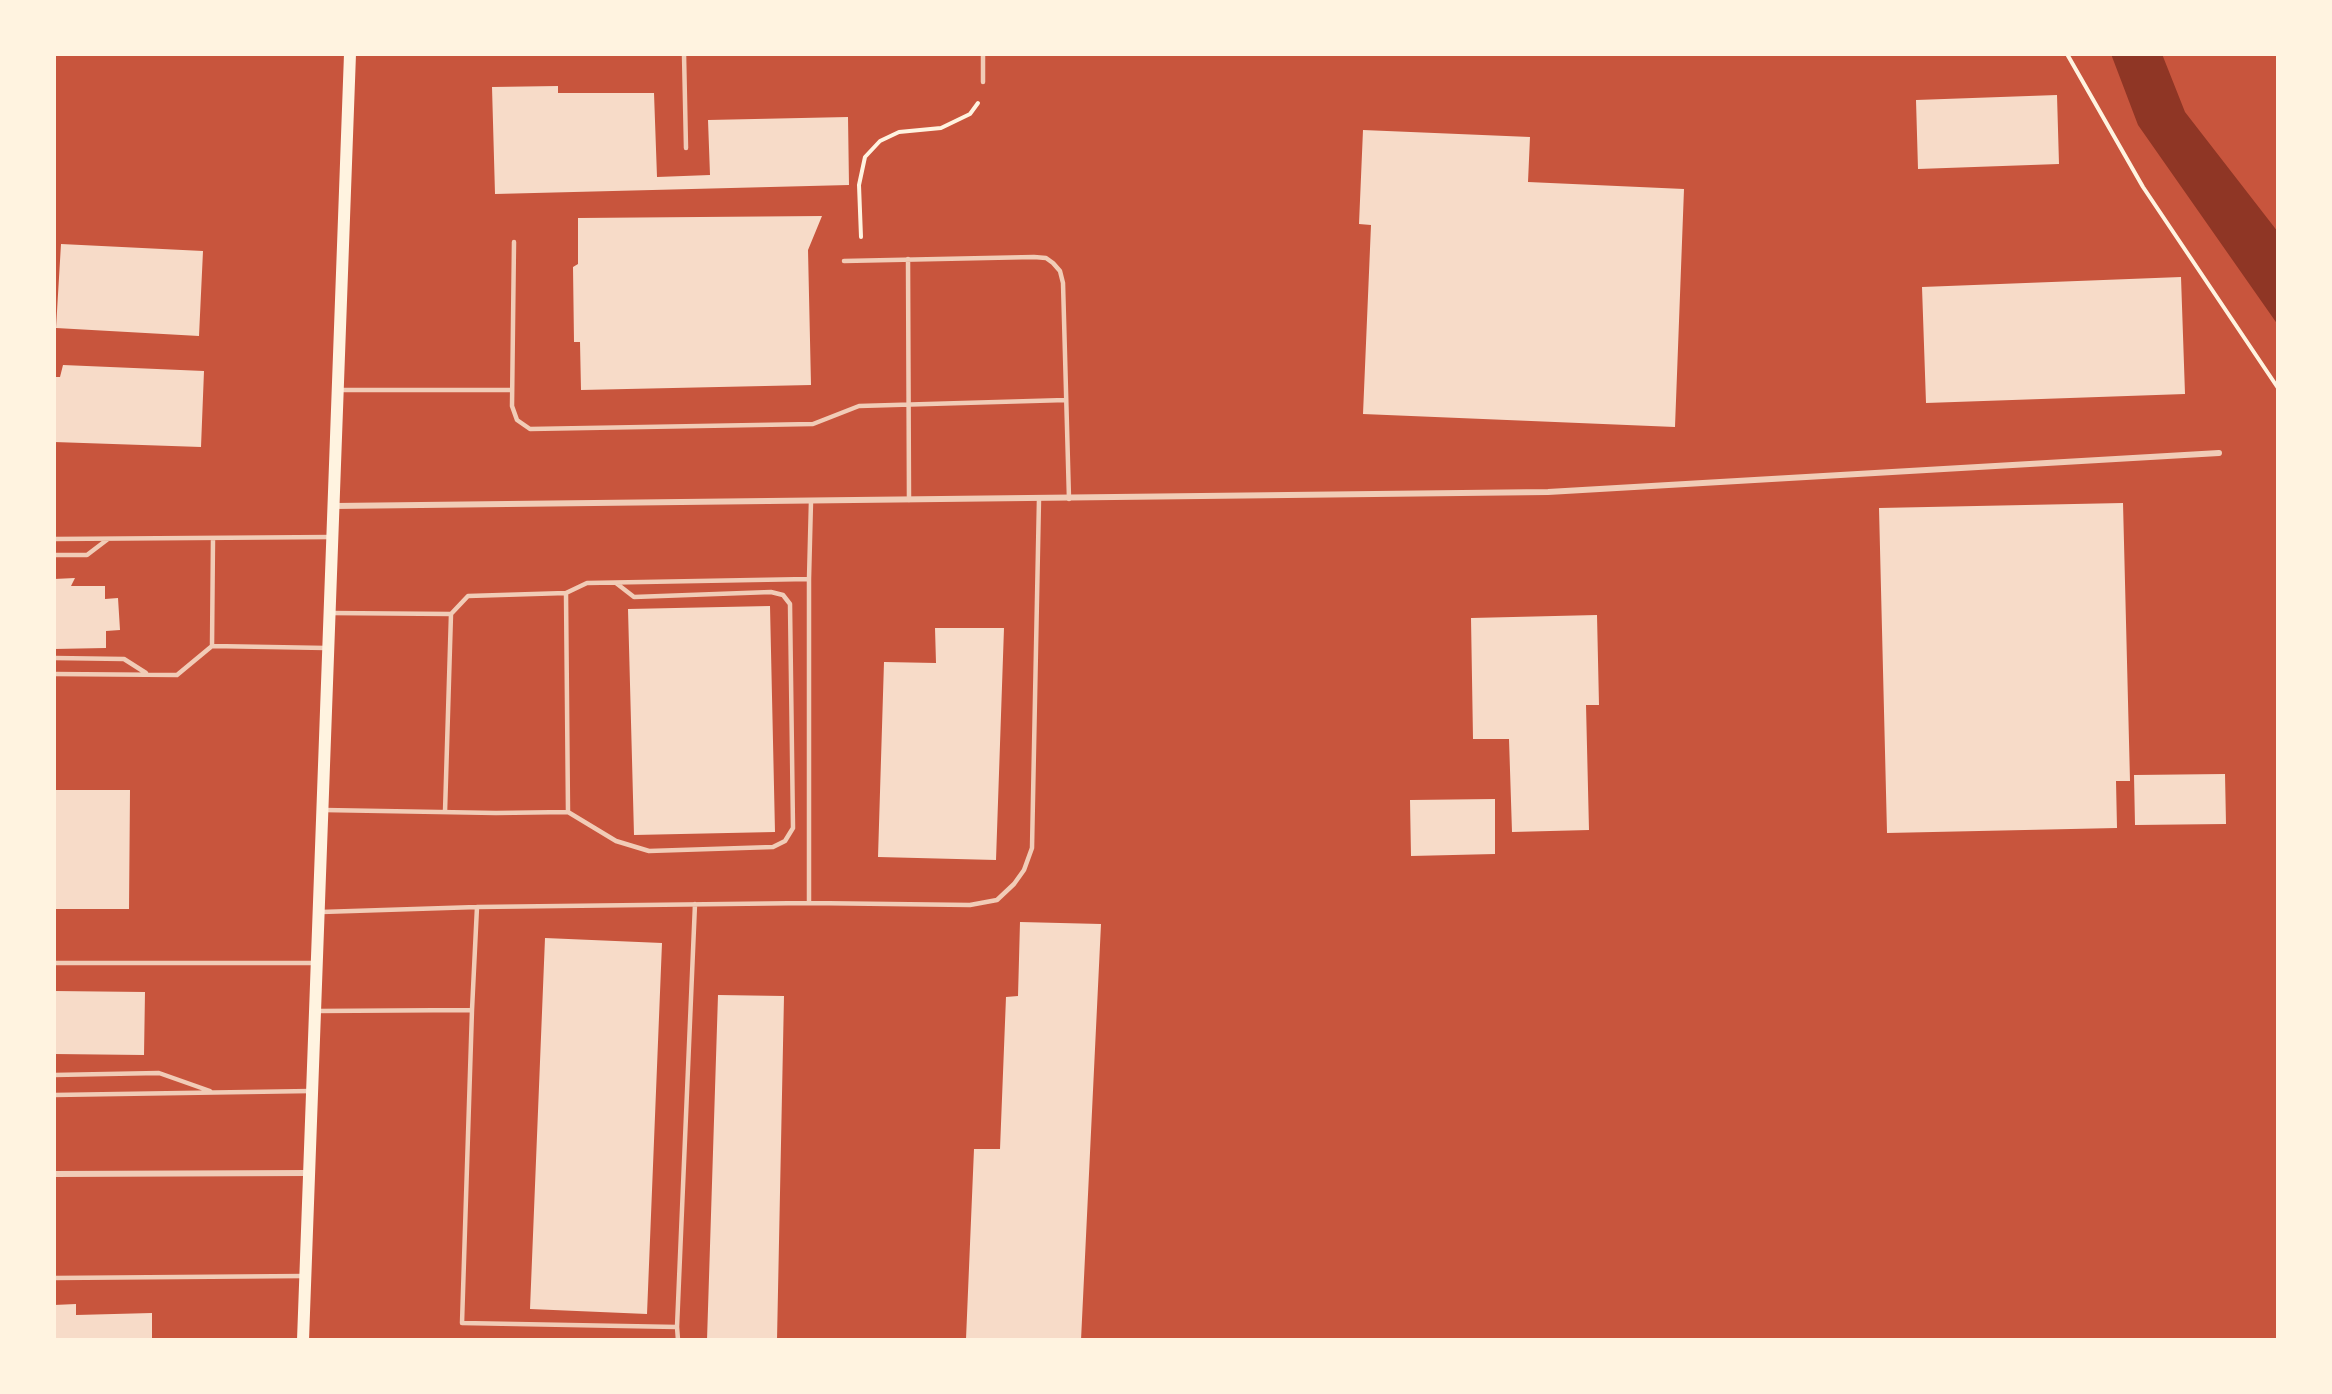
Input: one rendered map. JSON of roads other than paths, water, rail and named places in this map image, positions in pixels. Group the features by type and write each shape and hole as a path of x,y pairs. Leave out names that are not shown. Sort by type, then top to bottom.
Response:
{"main road":[{"path":"303,1340 350,54"}],"street":[{"path":"333,506 1548,492 2219,453"},
{"path":"54,1174 309,1173"}],"lane":[{"path":"684,54 686,148"},
{"path":"983,54 983,82"},
{"path":"514,242 512,406 517,420 530,429 546,431 813,424 859,406 1066,400"},
{"path":"844,261 1035,257 1046,258 1053,263 1064,283 1069,499"},
{"path":"908,259 909,500"},
{"path":"338,390 512,390"},
{"path":"318,912 695,904 970,905 997,900 1014,884 1024,870 1032,848 1039,499"},
{"path":"809,903 811,501"},
{"path":"54,539 332,537"},
{"path":"212,646 213,538"},
{"path":"54,555 87,555 108,539"},
{"path":"445,812 451,614 468,596 566,593 587,583 809,579"},
{"path":"322,810 568,812 616,841 649,851 772,847 785,841 793,828 789,604 783,595 771,592 634,597 616,583"},
{"path":"566,593 568,812"},
{"path":"330,613 451,614"},
{"path":"54,674 177,675 212,646 328,648"},
{"path":"54,658 124,659 147,673"},
{"path":"678,1340 695,904"},
{"path":"477,907 462,1323 678,1327"},
{"path":"54,963 316,963"},
{"path":"314,1011 472,1010"},
{"path":"54,1074 159,1073 214,1093"},
{"path":"54,1095 312,1091"},
{"path":"54,1278 305,1276"}]}
